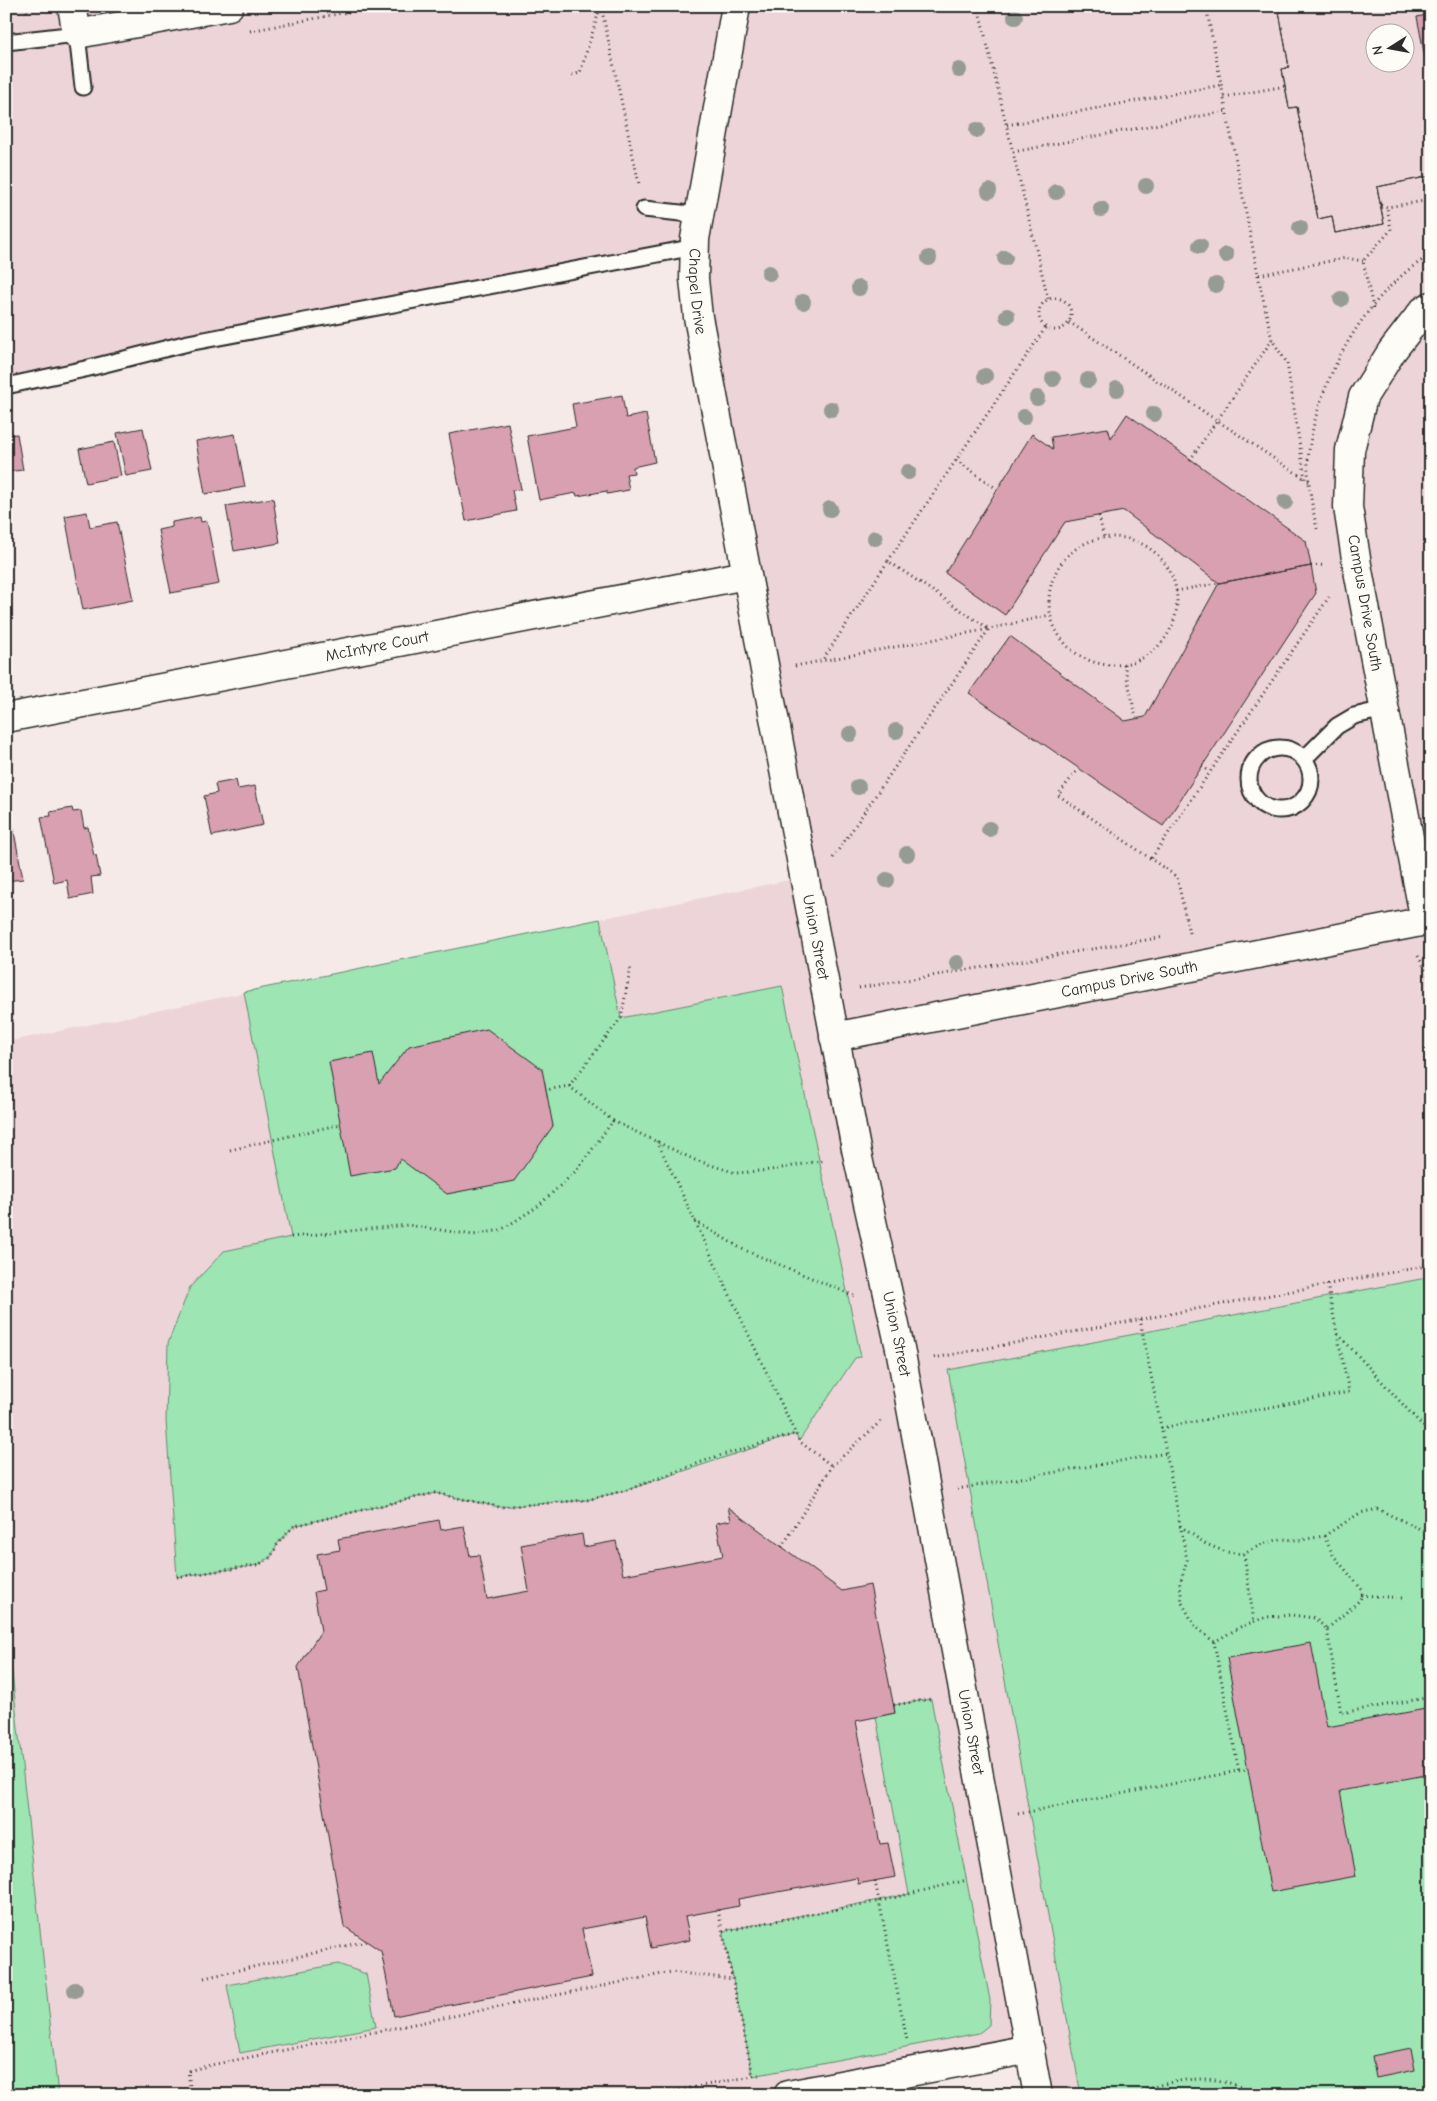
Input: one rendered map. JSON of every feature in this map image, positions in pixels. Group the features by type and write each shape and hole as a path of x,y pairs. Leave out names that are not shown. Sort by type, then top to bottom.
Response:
{"street":[{"path":"72,6 77,34 229,6"},
{"name":"Chapel Drive","path":"736,6 695,246 694,279 698,317 746,575"},
{"name":"Campus Drive South","path":"834,1036 1428,920 1356,565 1348,507 1350,450 1363,397 1392,351 1424,311 1431,306"},
{"name":"McIntyre Court","path":"6,718 746,575"},
{"name":"Union Street","path":"746,575 856,1150 900,1348 1038,2095"},
{"path":"788,2095 1030,2049"}],"lane":[{"path":"6,42 77,34 83,88"},
{"path":"644,209 700,215"},
{"path":"6,386 85,369 188,343 695,246"},
{"path":"1304,759 1337,726 1354,716 1384,709"},
{"path":"1286,748 1296,752 1304,759 1310,768 1310,788 1306,797 1298,805 1289,810 1269,809 1260,804 1253,796 1249,786 1249,776 1252,766 1266,751 1286,748"}],"path":[{"path":"572,75 580,73 601,6"},
{"path":"978,6 1048,299"},
{"path":"1206,6 1272,340 1287,363 1304,479"},
{"path":"1006,125 1221,84"},
{"path":"1224,97 1286,86"},
{"path":"1013,152 1227,111"},
{"path":"1380,205 1388,208 1431,200"},
{"path":"1363,261 1391,230 1388,208"},
{"path":"1318,537 1308,463 1313,423 1330,376 1350,336 1384,294 1418,262 1431,255"},
{"path":"1258,275 1346,258 1363,261"},
{"path":"1363,261 1373,308"},
{"path":"1051,297 1060,297 1067,302 1072,310 1069,322 1059,330 1050,330 1043,325 1039,318 1039,309 1051,297"},
{"path":"1069,322 1310,482"},
{"path":"822,661 1046,327"},
{"path":"1190,460 1272,340"},
{"path":"956,460 997,489"},
{"path":"1099,516 1104,537"},
{"path":"1104,537 1125,537 1146,545 1163,560 1174,579 1176,591 1178,601 1174,623 1162,642 1145,657 1124,664 1105,665 1086,660 1070,648 1058,634 1050,615 1049,594 1055,574 1066,556 1083,543 1104,537"},
{"path":"1322,555 1325,573"},
{"path":"888,560 989,629"},
{"path":"1311,566 1324,565"},
{"path":"1176,591 1219,583"},
{"path":"1328,588 1332,605"},
{"path":"1151,859 1330,596"},
{"path":"795,666 989,629 1050,615"},
{"path":"830,849 832,859 989,629"},
{"path":"793,657 797,676"},
{"path":"1124,664 1136,718"},
{"path":"1202,766 1210,772"},
{"path":"1079,768 1058,795 1177,877 1189,933"},
{"path":"1179,935 1198,932"},
{"path":"857,979 859,988 1170,936"},
{"path":"546,1090 569,1086 621,1018 631,966"},
{"path":"569,1086 613,1120 695,1160 736,1173 771,1170 831,1159 856,1150"},
{"path":"291,1237 408,1225 473,1235 501,1230 537,1207 577,1170 613,1120"},
{"path":"230,1150 341,1124"},
{"path":"657,1141 795,1434 799,1441 832,1466"},
{"path":"695,1221 742,1249 860,1298"},
{"path":"933,1359 1431,1265"},
{"path":"1161,1428 1349,1392 1327,1284"},
{"path":"1140,1319 1187,1560 1180,1584 1182,1603 1195,1626 1214,1642 1239,1771"},
{"path":"1337,1333 1431,1435"},
{"path":"782,1547 832,1466 882,1421"},
{"path":"177,1577 258,1565 272,1557 278,1543 294,1526 435,1493 499,1507 587,1500 627,1490 715,1457 795,1434"},
{"path":"954,1489 1166,1453"},
{"path":"1180,1526 1206,1544 1226,1552 1244,1554 1262,1544 1281,1540 1301,1540 1324,1536 1360,1513 1377,1509 1431,1534"},
{"path":"1324,1536 1333,1555 1362,1591 1360,1600 1327,1629"},
{"path":"1244,1554 1254,1622"},
{"path":"1361,1595 1402,1598"},
{"path":"1214,1642 1242,1626 1267,1617 1292,1614 1314,1618 1327,1629 1341,1713 1431,1697"},
{"path":"894,1705 931,1698"},
{"path":"1018,1814 1248,1769"},
{"path":"723,1931 880,1901 967,1880"},
{"path":"875,1881 908,2047"},
{"path":"718,1910 753,2076"},
{"path":"204,1978 367,1941"},
{"path":"191,2095 188,2071 211,2065 671,1972 733,1979"},
{"path":"1132,2095 1158,2084 1180,2079 1206,2079 1234,2084 1254,2095"},
{"path":"655,2095 714,2083"},
{"path":"1066,2089 1087,2095"}],"shaded area":[{"path":"6,6 1431,6 1431,2095 1038,2095 1030,2050 789,2095 6,2095 6,1042 803,877 695,239 6,383"}],"green space":[{"path":"600,919 621,1018 782,986 861,1357 855,1358 799,1441 795,1434 627,1490 587,1500 499,1507 435,1493 294,1526 278,1543 271,1557 258,1565 177,1577 166,1421 168,1343 190,1287 224,1251 291,1237 244,992"},
{"path":"1431,1277 1431,2095 1081,2095 948,1370"},
{"path":"6,1618 58,2095 10,2095 6,2060"},
{"path":"931,1699 990,2000 989,2025 979,2033 753,2076 723,1931 909,1894 876,1717 895,1713 894,1705"},
{"path":"338,1964 366,1974 376,2027 240,2053 227,1985"}],"building":[{"path":"1278,6 1431,6 1431,14 1417,17 1431,88 1431,176 1377,187 1384,224 1335,233 1332,216 1318,219 1297,107 1289,108 1282,69 1289,67"},
{"path":"1278,6 1431,6 1431,176 1377,187 1384,224 1335,233 1332,216 1318,219 1297,107 1289,108 1282,69 1289,67"},
{"path":"622,395 626,418 646,414 655,462 633,467 634,473 626,474 629,490 607,494 607,491 577,496 576,493 539,500 527,436 576,427 572,404"},
{"path":"1127,414 1306,541 1311,566 1219,583 1124,511 1065,522 1005,615 945,573 1032,434 1053,449 1051,437 1108,428 1111,438"},
{"path":"508,423 521,489 512,490 516,511 466,521 449,434"},
{"path":"143,428 152,471 126,476 117,433"},
{"path":"17,434 23,470 6,472 6,435"},
{"path":"235,434 245,487 205,494 196,441"},
{"path":"114,442 121,476 86,483 79,449"},
{"path":"273,498 280,543 234,551 226,506"},
{"path":"87,512 90,527 117,522 133,600 83,610 65,516"},
{"path":"200,517 201,522 207,521 219,584 171,593 158,530 172,527 172,522"},
{"path":"1311,566 1316,593 1163,826 969,693 1010,636 1125,721 1145,717 1219,583"},
{"path":"236,780 238,789 255,786 263,825 212,836 204,796 217,793 215,784"},
{"path":"72,808 73,812 81,811 84,828 88,827 100,876 91,877 93,894 70,899 67,880 54,883 41,817 51,816 50,812"},
{"path":"12,821 23,879 6,881 6,823"},
{"path":"487,1029 542,1069 553,1126 514,1181 447,1194 400,1159 395,1168 350,1176 329,1062 373,1053 379,1084 409,1046"},
{"path":"728,1507 842,1591 870,1585 895,1713 856,1721 880,1844 888,1843 895,1877 858,1884 857,1878 738,1899 739,1906 685,1916 690,1940 651,1948 645,1917 582,1929 592,1977 394,2016 381,1951 344,1926 298,1667 321,1631 314,1592 324,1590 317,1554 340,1550 338,1539 439,1520 441,1530 464,1526 470,1556 479,1555 487,1599 529,1591 521,1545 582,1534 584,1547 616,1541 623,1575 723,1556 716,1523 731,1520"},
{"path":"1311,1643 1327,1727 1431,1708 1431,1774 1340,1791 1356,1876 1271,1892 1227,1658"},
{"path":"1411,2048 1415,2070 1376,2078 1372,2056"}]}
